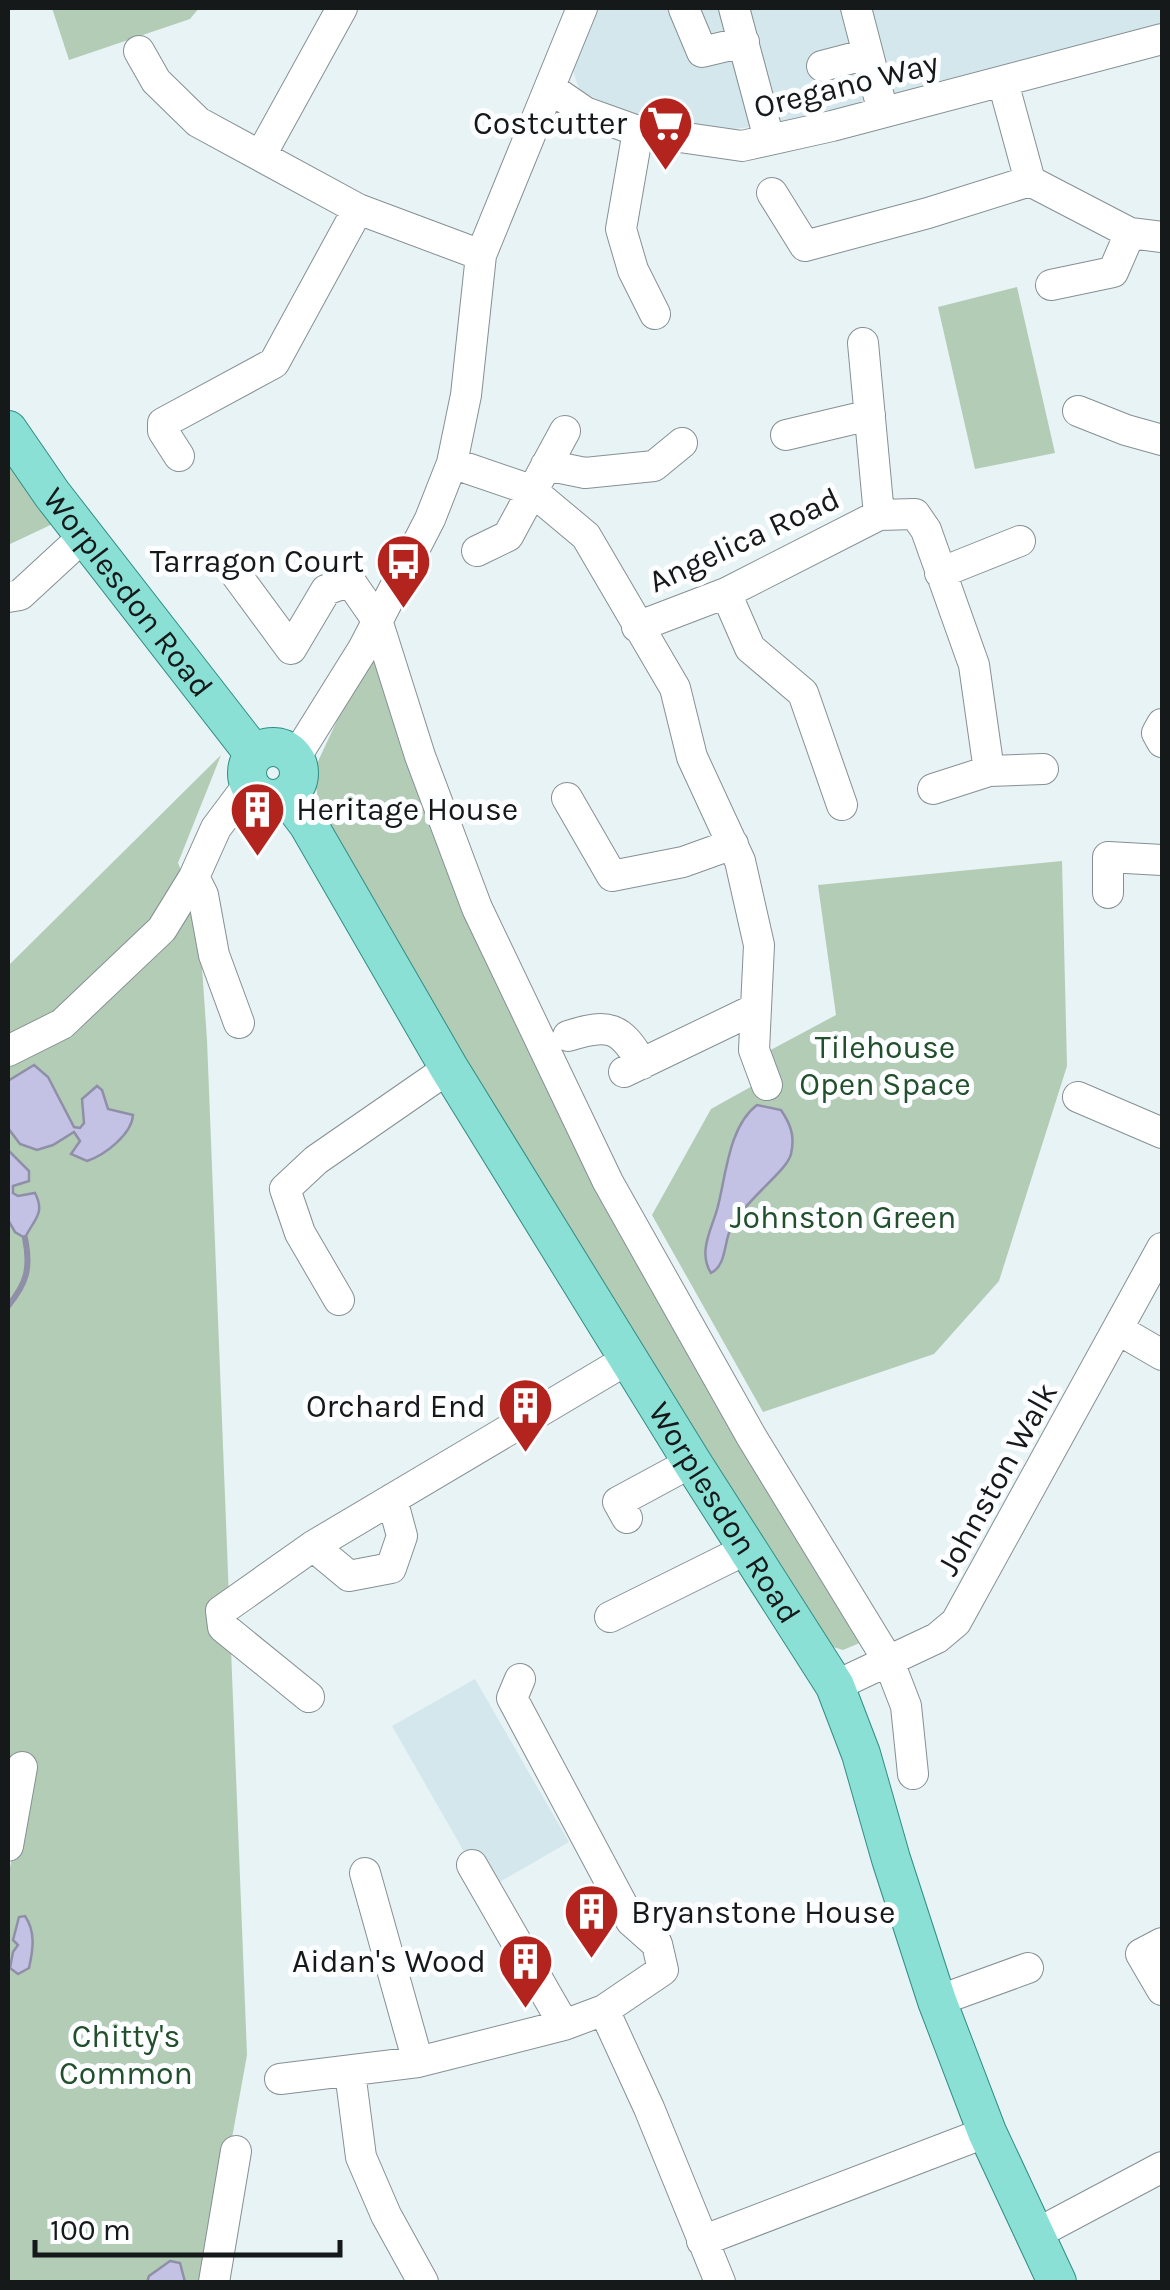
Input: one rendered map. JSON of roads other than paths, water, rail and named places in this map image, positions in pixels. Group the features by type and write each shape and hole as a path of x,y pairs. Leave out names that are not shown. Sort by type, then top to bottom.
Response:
{"main road":[{"name":"Worplesdon Road","path":"8,430 251,770"},
{"path":"275,746 295,758 300,774 293,790 278,799 261,797 251,770 275,746"},
{"name":"Worplesdon Road","path":"286,796 308,824 450,1068 628,1359 835,1686 861,1754 890,1859 938,2001 987,2132 1057,2282"}],"street":[{"path":"260,155 342,8"},
{"path":"295,758 344,682 377,620 430,519 452,463 466,395 481,254 582,8"},
{"path":"734,8 769,140"},
{"path":"856,8 883,112"},
{"path":"684,9 702,52 744,42"},
{"name":"Oregano Way","path":"550,88 585,112 638,131 742,146 1162,39"},
{"path":"138,51 156,81 198,122 358,209 481,254"},
{"path":"822,66 868,54"},
{"path":"1003,82 1030,181"},
{"path":"638,131 621,230 619,274 655,314"},
{"path":"772,193 805,246 928,214 1030,181 1130,233 1162,236"},
{"path":"179,456 163,430 163,423 274,363 358,209"},
{"path":"1051,285 1113,272 1130,233"},
{"name":"Angelica Road","path":"863,343 879,516"},
{"path":"1078,410 1162,440"},
{"path":"786,435 870,416"},
{"path":"476,551 508,536 566,431"},
{"path":"452,463 538,477 585,473 654,466 682,442"},
{"path":"538,477 586,536 674,688 692,757 740,861 759,946 754,1050 766,1085"},
{"name":"Angelica Road","path":"637,628 726,593 879,516 915,514 926,530 974,665 989,772"},
{"path":"8,597 20,595 84,536"},
{"path":"940,573 1020,541"},
{"path":"235,572 291,649 326,590 350,581 377,620 420,756 478,908 608,1182 751,1436 889,1662 906,1706 913,1774"},
{"path":"726,593 750,648 803,693 842,804"},
{"path":"1162,724 1157,733 1162,742"},
{"path":"933,789 989,772 1043,769"},
{"path":"8,1051 62,1024 162,928 251,770"},
{"path":"566,798 612,876 682,862 733,844"},
{"path":"1108,894 1108,857 1162,860"},
{"path":"194,877 203,895 214,955 239,1023"},
{"path":"568,1036 597,1027 620,1033 630,1042 633,1068 756,1009"},
{"path":"339,1300 300,1234 285,1189 316,1160 450,1068"},
{"path":"1078,1097 1162,1133"},
{"name":"Johnston Walk","path":"835,1686 937,1638 956,1622 1162,1248"},
{"path":"1119,1330 1162,1354"},
{"path":"309,1698 224,1627 221,1611 314,1546 628,1359"},
{"path":"627,1518 618,1502 692,1462"},
{"path":"314,1546 349,1576 391,1568 402,1536 392,1499"},
{"path":"610,1617 747,1549"},
{"path":"280,2078 418,2062 564,2026 604,2010 663,1970 657,1944 631,1922 512,1698 520,1680"},
{"path":"8,1846 22,1767"},
{"path":"472,1865 564,2026"},
{"path":"365,1873 418,2062"},
{"path":"1162,1943 1141,1954 1162,1990"},
{"path":"938,2001 1028,1968"},
{"path":"604,2010 720,2282"},
{"path":"350,2072 361,2156 386,2214 423,2282"},
{"path":"702,2241 987,2132"},
{"path":"214,2282 236,2151"},
{"path":"1034,2235 1162,2166"}],"water":[{"path":"34,1065 48,1077 74,1127 80,1128 84,1123 82,1099 97,1086 108,1109 133,1115 123,1136 87,1161 71,1154 80,1141 74,1132 37,1150 20,1144 8,1128 8,1081"},
{"path":"757,1105 781,1110 791,1131 791,1154 735,1222 722,1261 711,1273 705,1256 707,1239 730,1152 740,1125"},
{"path":"8,1150 29,1171 29,1181 13,1186 13,1193 35,1193 38,1200 37,1217 25,1238 15,1232 8,1220"},
{"path":"25,1916 32,1935 32,1955 29,1968 18,1974 10,1968 18,1945 13,1940 19,1917"},
{"path":"170,2261 180,2263 185,2282 147,2282 149,2276"}],"waterway":[{"path":"8,1306 26,1275 25,1238"}],"place":[{"name":"Costcutter","path":"666,172"},
{"name":"Tarragon Court","path":"403,610"},
{"name":"Heritage House","path":"257,858"},
{"name":"Orchard End","path":"525,1455"},
{"name":"Bryanstone House","path":"592,1961"},
{"name":"Aidan's Wood","path":"525,2010"}],"park label":[{"name":"Tilehouse Open Space","path":"885,1066"},
{"name":"Johnston Green","path":"843,1217"},
{"name":"Chitty's Common","path":"126,2054"}]}
